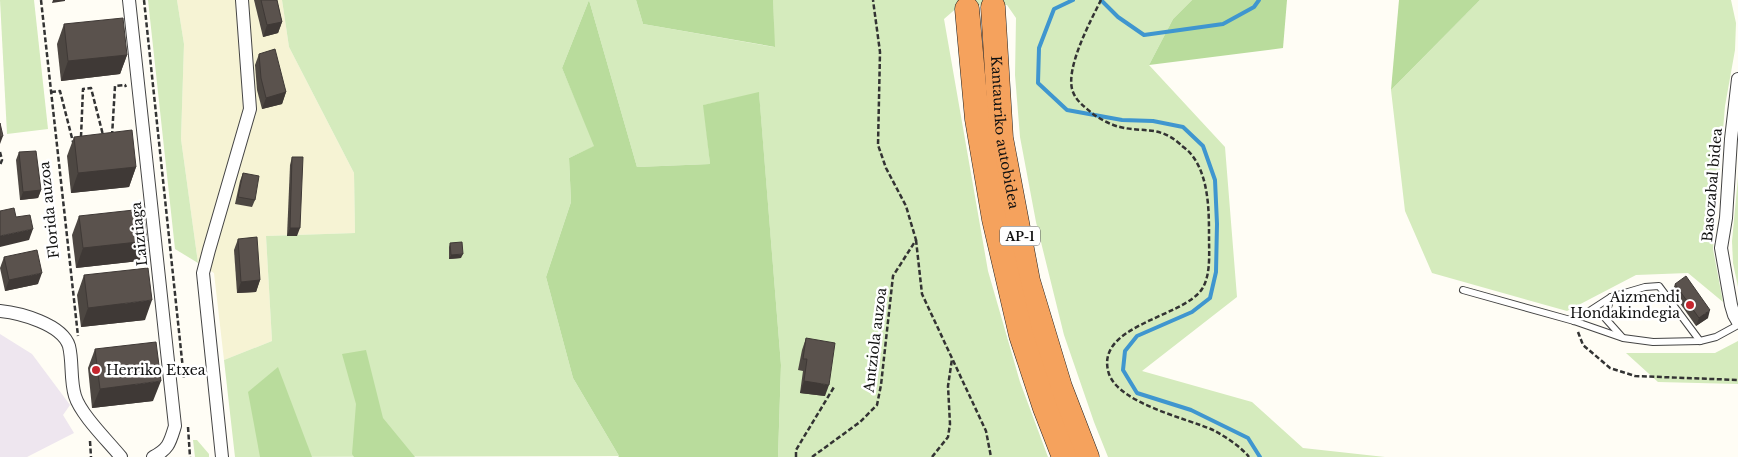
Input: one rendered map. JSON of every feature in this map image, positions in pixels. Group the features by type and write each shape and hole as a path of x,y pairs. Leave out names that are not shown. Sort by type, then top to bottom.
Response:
{"highway":[{"name":"Kantauriko autobidea","path":"993,7 1001,138 1028,281 1060,387 1088,457"},
{"name":"Kantauriko autobidea","path":"967,9 977,119 994,219 1021,334 1045,408 1064,457"}],"street":[{"name":"Laiztiaga","path":"129,0 175,426 170,444 161,453 153,457"},
{"path":"222,457 203,273 250,109 242,0"},
{"name":"Basozabal bidea","path":"1738,78 1731,139 1726,218 1721,248 1734,315 1738,324"},
{"path":"0,311 30,317 57,330 69,345 75,396 88,417 121,457"}],"lane":[{"path":"1574,321 1611,297 1645,287 1659,286 1700,341"},
{"path":"1462,290 1574,321 1622,338 1653,342 1700,341 1716,338 1738,324"},
{"path":"1611,297 1605,318 1622,338"}],"path":[{"name":"Florida auzoa","path":"40,0 79,342"},
{"path":"144,0 184,381"},
{"path":"873,0 880,52 878,145 886,168 906,206 916,240 922,294 986,431 991,457"},
{"path":"1101,0 1084,36 1075,61 1071,80 1072,92 1080,105 1097,116 1119,127 1155,130 1171,136 1191,154 1202,174 1208,208 1209,238 1208,274 1201,291 1184,304 1136,327 1116,341 1111,348 1109,357 1108,366 1110,374 1113,382 1129,395 1158,410 1221,434 1243,449 1249,457"},
{"path":"112,139 115,86 125,85 127,93"},
{"path":"51,92 60,91 72,142 80,142 84,89 91,88 104,140"},
{"path":"0,152 2,160 0,165"},
{"name":"Antziola auzoa","path":"812,457 860,422 877,405 881,385 893,276 916,240"},
{"path":"1574,321 1583,345 1610,368 1636,376 1738,380"},
{"path":"932,457 948,437 950,424 948,386 952,358"},
{"path":"796,457 796,450 834,387"},
{"path":"88,417 92,457"},
{"path":"187,419 190,457"}],"shaded area":[{"path":"177,0 282,0 289,47 354,173 355,233 266,236 272,341 224,360 214,273 198,263 181,139 184,44"},
{"path":"0,334 32,354 70,405 63,415 74,433 27,457 0,457"}],"green space":[{"path":"0,0 34,0 48,129 7,134"},
{"path":"148,0 177,0 184,44 181,139 198,263 175,249"},
{"path":"282,0 589,0 562,68 595,146 569,158 571,202 546,277 573,378 619,456 235,457 224,360 272,341 266,236 355,233 354,173 289,47"},
{"path":"589,0 636,0 643,24 774,47 773,0 1192,0 1173,19 1149,65 1225,147 1237,297 1142,371 1252,402 1303,448 1385,457 1108,457 1064,335 1036,222 1020,137 1015,75 1016,18 1007,5 959,6 944,19 988,271 1020,382 1048,457 778,457 781,365 759,93 704,105 710,164 637,167"},
{"path":"589,0 637,167 710,164 703,105 759,92 781,365 778,457 618,457 573,378 546,277 571,202 569,158 594,146 562,68"},
{"path":"636,0 773,0 775,47 643,24"},
{"path":"1192,0 1287,0 1283,48 1149,65 1173,19"},
{"path":"1399,0 1480,0 1391,90"},
{"path":"1480,0 1731,0 1736,23 1735,50 1725,106 1713,249 1723,302 1688,273 1636,275 1567,311 1432,273 1405,211 1391,90"},
{"path":"1738,177 1738,287 1733,263 1732,241"},
{"path":"1738,341 1738,384 1658,382 1626,353 1715,353"},
{"path":"366,350 383,418 415,457 354,457 352,454 356,404 342,354"},
{"path":"278,367 312,457 260,457 248,392"},
{"path":"193,440 197,440 209,454 209,457 195,457"}],"building":[{"path":"261,0 277,0 282,22 267,25"},
{"path":"123,18 127,55 68,61 64,24"},
{"path":"275,49 286,92 266,98 261,78 259,54"},
{"path":"0,123 3,136 0,137"},
{"path":"132,130 136,167 78,173 74,137"},
{"path":"36,151 41,190 23,192 19,152"},
{"path":"292,157 303,157 300,228 290,228"},
{"path":"243,173 259,176 255,200 238,197"},
{"path":"14,208 16,217 30,215 33,229 0,236 0,211"},
{"path":"143,209 147,241 83,248 79,216"},
{"path":"257,237 260,280 241,282 238,239"},
{"path":"462,242 463,254 451,255 450,243"},
{"path":"37,250 42,273 9,280 4,257"},
{"path":"148,268 152,300 88,308 84,275"},
{"path":"1686,276 1710,310 1699,318 1675,284"},
{"path":"806,338 835,343 829,385 804,381 807,359 803,359"},
{"path":"156,342 161,381 100,389 95,349"}],"waterway":[{"path":"1073,0 1054,9 1039,48 1038,83 1067,110 1122,120 1153,121 1183,127 1203,146 1215,180 1217,224 1216,272 1210,298 1192,312 1137,336 1125,351 1123,370 1137,393 1191,410 1248,438 1260,457"},
{"path":"1101,0 1118,17 1144,35 1223,24 1254,7 1259,0"}],"place":[{"name":"Aizmendi Hondakindegia","path":"1690,305"},
{"name":"Herriko Etxea","path":"96,370"}]}
